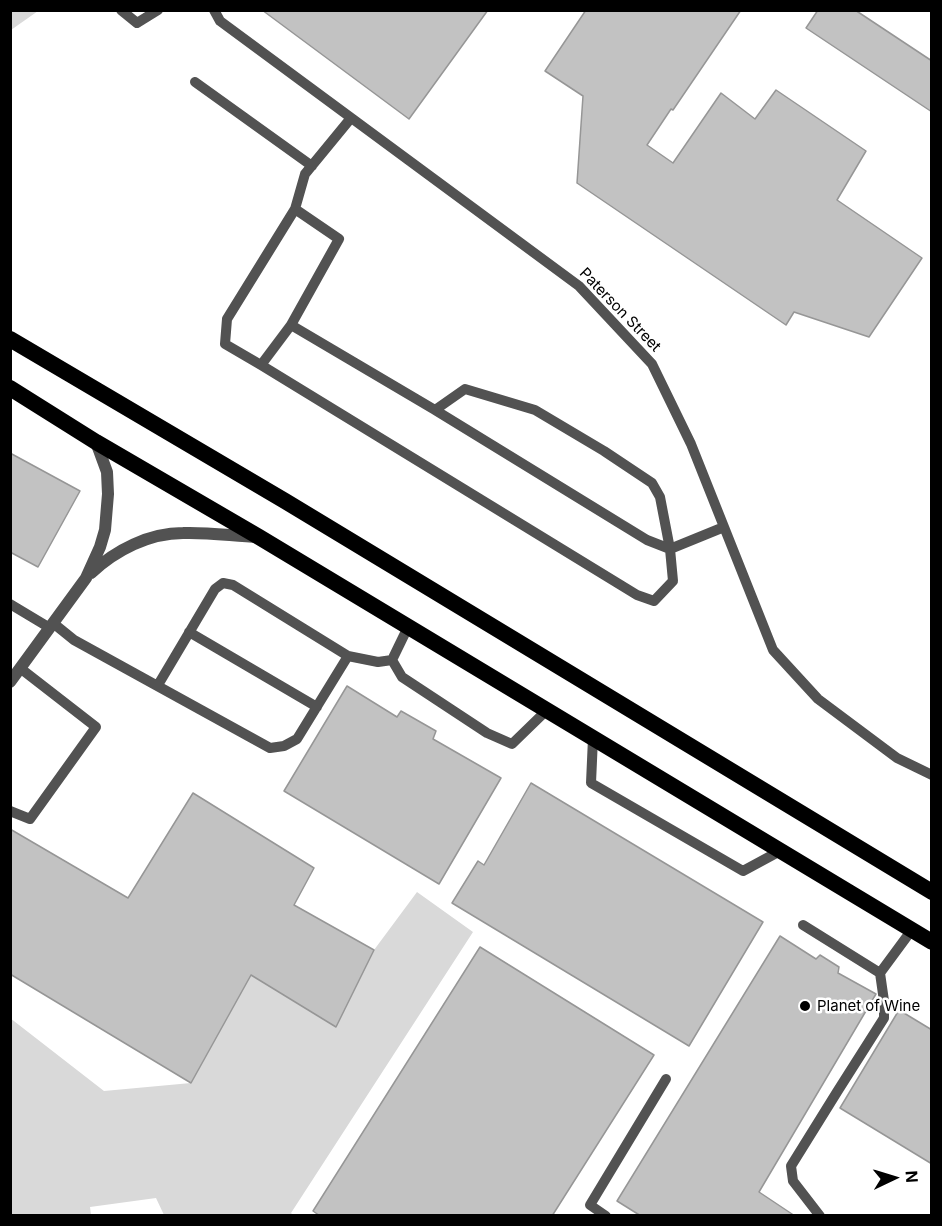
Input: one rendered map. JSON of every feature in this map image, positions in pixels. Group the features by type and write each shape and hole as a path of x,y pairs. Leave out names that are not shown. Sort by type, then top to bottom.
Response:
{"highway":[{"path":"10,339 285,501 932,892"},
{"path":"10,388 96,442 259,537 932,942"}],"street":[{"path":"86,578 100,547 107,512 107,472 96,442"},
{"path":"10,682 86,578 103,562 128,547 141,541 184,532 259,537"}],"lane":[{"path":"122,10 137,23 158,10"},
{"name":"Paterson Street","path":"214,10 220,21 579,286 652,364 691,444 773,650 818,699 897,758 932,775"},
{"path":"195,82 312,166"},
{"path":"351,118 305,174 295,209 227,319 225,344 637,595 654,601 673,581 670,549 660,497 652,483 535,410 465,389 435,410"},
{"path":"261,365 291,325 339,239 295,209"},
{"path":"291,325 647,540 670,549 724,527"},
{"path":"158,685 215,589 223,583 232,585 348,656 378,662 392,660"},
{"path":"10,603 270,748 284,746 297,738 348,656"},
{"path":"392,660 408,627"},
{"path":"189,632 316,707"},
{"path":"392,660 402,677 487,733 512,744 547,710"},
{"path":"10,812 30,819 96,727 20,669"},
{"path":"593,738 591,783 743,871 780,851"},
{"path":"803,925 880,973"},
{"path":"820,1215 793,1181 791,1166 884,1018 880,973 911,931"},
{"path":"606,1215 590,1205 666,1079"}],"shaded area":[{"path":"11,10 38,10 38,11 11,30"},
{"path":"417,892 473,932 291,1213 293,1215 164,1215 156,1198 90,1207 91,1215 11,1215 10,1018 104,1091 191,1083 251,975 336,1027 374,950"}],"building":[{"path":"262,10 488,10 409,119"},
{"path":"586,10 741,10 647,145 673,163 721,93 755,119 776,90 866,151 837,200 922,258 869,337 794,312 786,325 577,183 583,96 545,71"},
{"path":"818,10 855,10 932,61 932,112 806,28"},
{"path":"10,453 80,491 38,567 10,552"},
{"path":"347,686 397,717 401,711 436,731 433,739 501,778 439,884 284,791"},
{"path":"531,783 763,922 689,1046 452,903 478,861 484,865"},
{"path":"193,793 314,868 294,905 374,950 336,1027 251,975 191,1083 10,974 10,829 128,898"},
{"path":"780,936 816,959 820,955 839,967 838,973 876,994 759,1192 795,1216 641,1216 617,1201"},
{"path":"480,947 654,1055 552,1216 320,1216 313,1211"},
{"path":"899,1010 932,1030 932,1164 840,1108"}],"place":[{"name":"Planet of Wine","path":"805,1006"}]}
